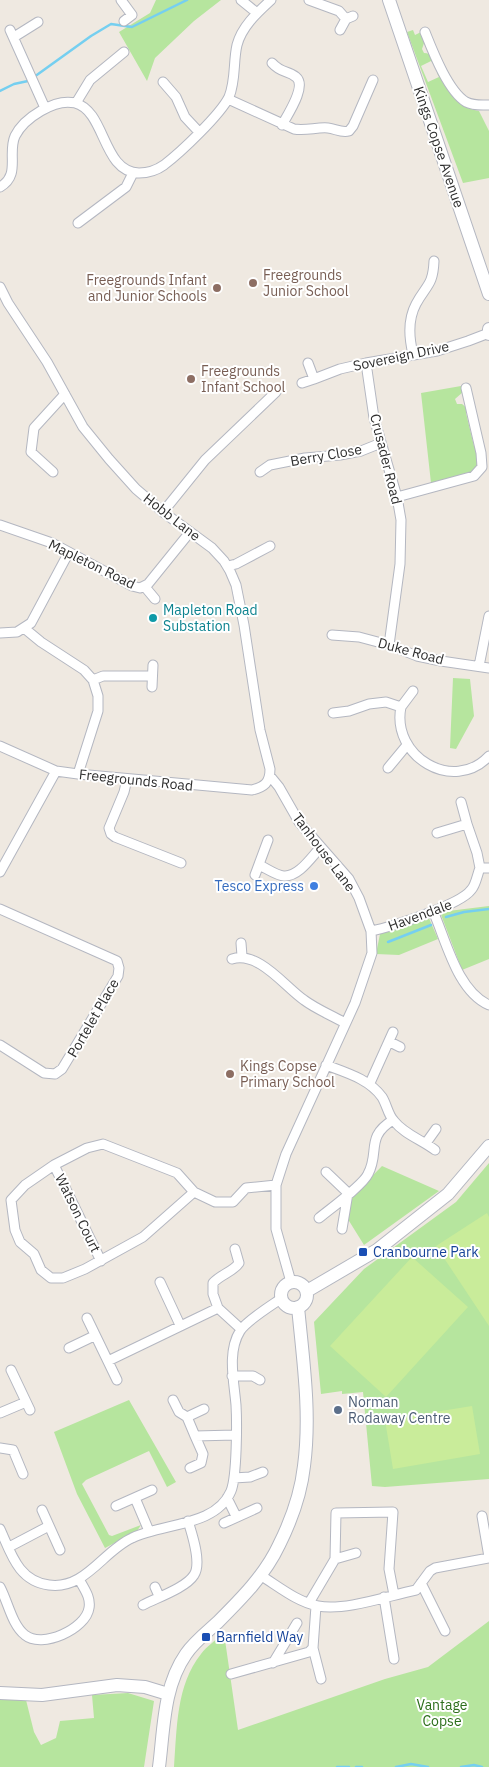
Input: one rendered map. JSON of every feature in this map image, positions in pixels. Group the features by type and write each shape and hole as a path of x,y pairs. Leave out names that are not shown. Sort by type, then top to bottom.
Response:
{"street":[{"path":"121,0 132,15 124,21"},
{"path":"241,0 257,13"},
{"path":"0,187 7,184 11,175 15,136 24,124 45,108 67,103 76,103 87,110 112,156 121,165 133,172 145,173 162,167 200,132 228,99 234,84 237,44 244,30 257,13 271,0"},
{"path":"309,0 350,17 340,30"},
{"name":"Kings Copse Avenue","path":"389,0 489,294"},
{"path":"38,22 12,33 45,108"},
{"path":"425,32 427,44 458,96 468,103 479,106 489,105"},
{"path":"76,103 90,80 121,59"},
{"path":"275,71 296,77 300,83 300,90 282,124"},
{"path":"163,82 176,97 185,117 200,132"},
{"path":"228,99 294,129 328,128 349,132 353,126 367,84"},
{"path":"79,223 126,187 133,172"},
{"path":"412,354 409,339 411,319 415,304 432,289 434,262"},
{"name":"Hobb Lane","path":"0,287 8,303 47,362 83,428 136,489 163,512 212,548 228,566 236,584 260,730 270,776"},
{"path":"489,328 489,334"},
{"name":"Sovereign Drive","path":"302,383 340,369 437,350 489,334"},
{"path":"308,363 314,379"},
{"name":"Crusader Road","path":"366,363 374,418 397,497 401,520 400,564 389,645"},
{"path":"397,497 474,476 482,468 482,453 464,400 466,388"},
{"path":"163,512 205,460 276,392"},
{"path":"53,472 31,452 34,428 65,394"},
{"name":"Berry Close","path":"260,472 269,461 340,455 361,451 381,443"},
{"name":"Mapleton Road","path":"0,525 52,543 132,586 145,587 190,532"},
{"path":"228,566 236,564 270,546"},
{"path":"0,633 9,633 24,628 31,623 69,552"},
{"path":"145,587 155,599"},
{"path":"479,666 489,616"},
{"path":"24,628 41,642 84,670 93,680 98,696 98,711 78,774"},
{"name":"Duke Road","path":"332,635 359,637 389,645 417,656 489,668"},
{"path":"152,687 153,665"},
{"path":"93,680 103,676 152,676"},
{"path":"413,691 402,707 402,728 407,745 417,756 437,770 458,772 471,770 489,756"},
{"path":"333,713 350,712 369,704 386,702 402,707"},
{"path":"388,768 407,745"},
{"name":"Freegrounds Road","path":"0,746 56,771 78,774 252,790 264,786 270,776"},
{"path":"0,872 56,771"},
{"name":"Tanhouse Lane","path":"270,776 279,787 299,822 349,879 359,898 371,931 372,953 355,1003 286,1154 276,1185 276,1229 291,1282"},
{"path":"127,779 124,792 108,828 111,834 177,863"},
{"name":"Havendale","path":"371,931 385,928 458,902 472,890 484,868 477,853 461,802"},
{"path":"437,833 467,824"},
{"path":"255,875 268,840"},
{"path":"259,865 283,877 291,875 298,871 321,847"},
{"name":"Portelet Place","path":"0,909 116,961 120,968 118,976 62,1069 55,1074 44,1073 0,1045"},
{"path":"433,911 464,984 483,1003 489,1005"},
{"path":"242,943 242,956"},
{"path":"232,959 242,956 258,963 303,1000 345,1023"},
{"path":"370,1083 394,1032"},
{"path":"390,1042 400,1047"},
{"path":"326,1065 370,1083 387,1105 393,1120 403,1130 435,1150"},
{"path":"319,1218 368,1174 376,1138 381,1127 393,1120"},
{"path":"426,1143 436,1130"},
{"path":"194,1192 143,1237 63,1278 51,1278 41,1270 34,1254 20,1242 15,1230 11,1200 25,1184 54,1166 87,1148 103,1144 177,1173 194,1192 215,1202 234,1202 246,1188 276,1185"},
{"path":"307,1290 377,1250 399,1234 448,1194 489,1146"},
{"name":"Watson Court","path":"54,1166 101,1260"},
{"path":"326,1172 348,1193"},
{"path":"342,1228 348,1193"},
{"path":"235,1249 239,1262 235,1268 220,1275 213,1283 213,1294 218,1308 241,1329"},
{"path":"160,1282 180,1325"},
{"path":"291,1282 300,1283 307,1290 304,1303 298,1307 289,1307 282,1298 283,1289 291,1282"},
{"path":"0,1529 17,1566 30,1579 58,1586 80,1579 122,1543 149,1531 204,1516 216,1510 227,1498 234,1478 236,1406 232,1376 236,1340 241,1329 282,1298"},
{"path":"160,1761 168,1694 177,1669 186,1653 238,1602 260,1575 278,1546 295,1505 304,1467 307,1411 298,1307"},
{"path":"108,1361 218,1308"},
{"path":"87,1318 94,1336 117,1380"},
{"path":"69,1348 94,1336"},
{"path":"0,1413 28,1406 11,1370"},
{"path":"232,1376 257,1376"},
{"path":"173,1400 179,1412 187,1417 203,1454 200,1463 190,1468"},
{"path":"187,1417 204,1409"},
{"path":"196,1436 235,1435"},
{"path":"0,1448 13,1450 23,1474"},
{"path":"234,1478 250,1477 263,1472"},
{"path":"116,1506 152,1490"},
{"path":"135,1498 149,1531"},
{"path":"227,1498 236,1516"},
{"path":"224,1523 257,1508"},
{"path":"42,1510 60,1550"},
{"path":"321,1679 313,1648 313,1604 335,1559 334,1534 336,1513 392,1512 389,1569 394,1595"},
{"path":"260,1575 290,1595 313,1604 343,1606 416,1590 430,1571 435,1568 489,1558 482,1516"},
{"path":"143,1605 185,1584 194,1575 197,1565 188,1521"},
{"path":"8,1547 49,1526"},
{"path":"335,1559 356,1553"},
{"path":"0,1588 9,1596 17,1625 24,1634 31,1639 50,1639 71,1630 88,1613 89,1598 80,1579"},
{"path":"421,1584 445,1631"},
{"path":"155,1587 159,1596"},
{"path":"384,1597 394,1658"},
{"path":"273,1663 297,1623"},
{"path":"231,1674 309,1652 313,1648"},
{"path":"0,1693 42,1695 118,1685 145,1687 168,1694"}],"green space":[{"path":"156,0 221,0 194,21 155,58 147,81 119,32 150,13"},
{"path":"413,30 415,35 421,32 425,40 422,49 424,53 432,56 436,65 431,61 421,66 428,82 439,77 437,73 441,71 454,98 464,106 479,111 489,131 489,178 463,183 407,32"},
{"path":"461,386 463,392 455,399 457,404 462,404 468,409 466,413 476,448 478,466 472,473 431,483 421,393"},
{"path":"453,678 470,679 474,716 456,749 450,748"},
{"path":"489,906 489,959 462,970 440,912"},
{"path":"428,916 438,939 399,955 376,954 380,934"},
{"path":"489,1163 489,1479 385,1487 372,1486 363,1392 342,1394 342,1391 321,1394 314,1322 364,1269 456,1202"},
{"path":"382,1166 439,1191 364,1245 341,1208"},
{"path":"487,1213 489,1217 489,1326 436,1246"},
{"path":"412,1257 468,1307 386,1397 330,1346"},
{"path":"129,1400 176,1482 167,1487 149,1451 86,1480 82,1484 109,1535 112,1536 141,1525 137,1531 105,1548 77,1494 54,1432"},
{"path":"472,1406 480,1454 393,1469 385,1420"},
{"name":"Vantage Copse","path":"489,1621 489,1767 174,1767 179,1708 187,1679 201,1654 224,1633 238,1730 385,1679 428,1667"},
{"path":"128,1693 154,1701 144,1767 0,1767 0,1697 26,1700 34,1732 41,1745 56,1738 60,1721 94,1718 92,1695"}],"waterway":[{"path":"34,77 111,24 132,27 187,0"},
{"path":"0,91 14,84 28,81"},
{"path":"446,917 464,912 489,909"},
{"path":"388,942 431,925"},
{"path":"396,1767 411,1764 428,1767"},
{"path":"461,1767 474,1765 482,1767"},
{"path":"337,1767 349,1767"},
{"path":"356,1767 362,1767"}],"place":[{"name":"Freegrounds Junior School","path":"253,283"},
{"name":"Freegrounds Infant and Junior Schools","path":"217,288"},
{"name":"Freegrounds Infant School","path":"191,379"},
{"name":"Mapleton Road Substation","path":"153,618"},
{"name":"Tesco Express","path":"314,886"},
{"name":"Kings Copse Primary School","path":"230,1074"},
{"name":"Cranbourne Park","path":"363,1252"},
{"name":"Norman Rodaway Centre","path":"338,1410"},
{"name":"Barnfield Way","path":"206,1637"}]}
